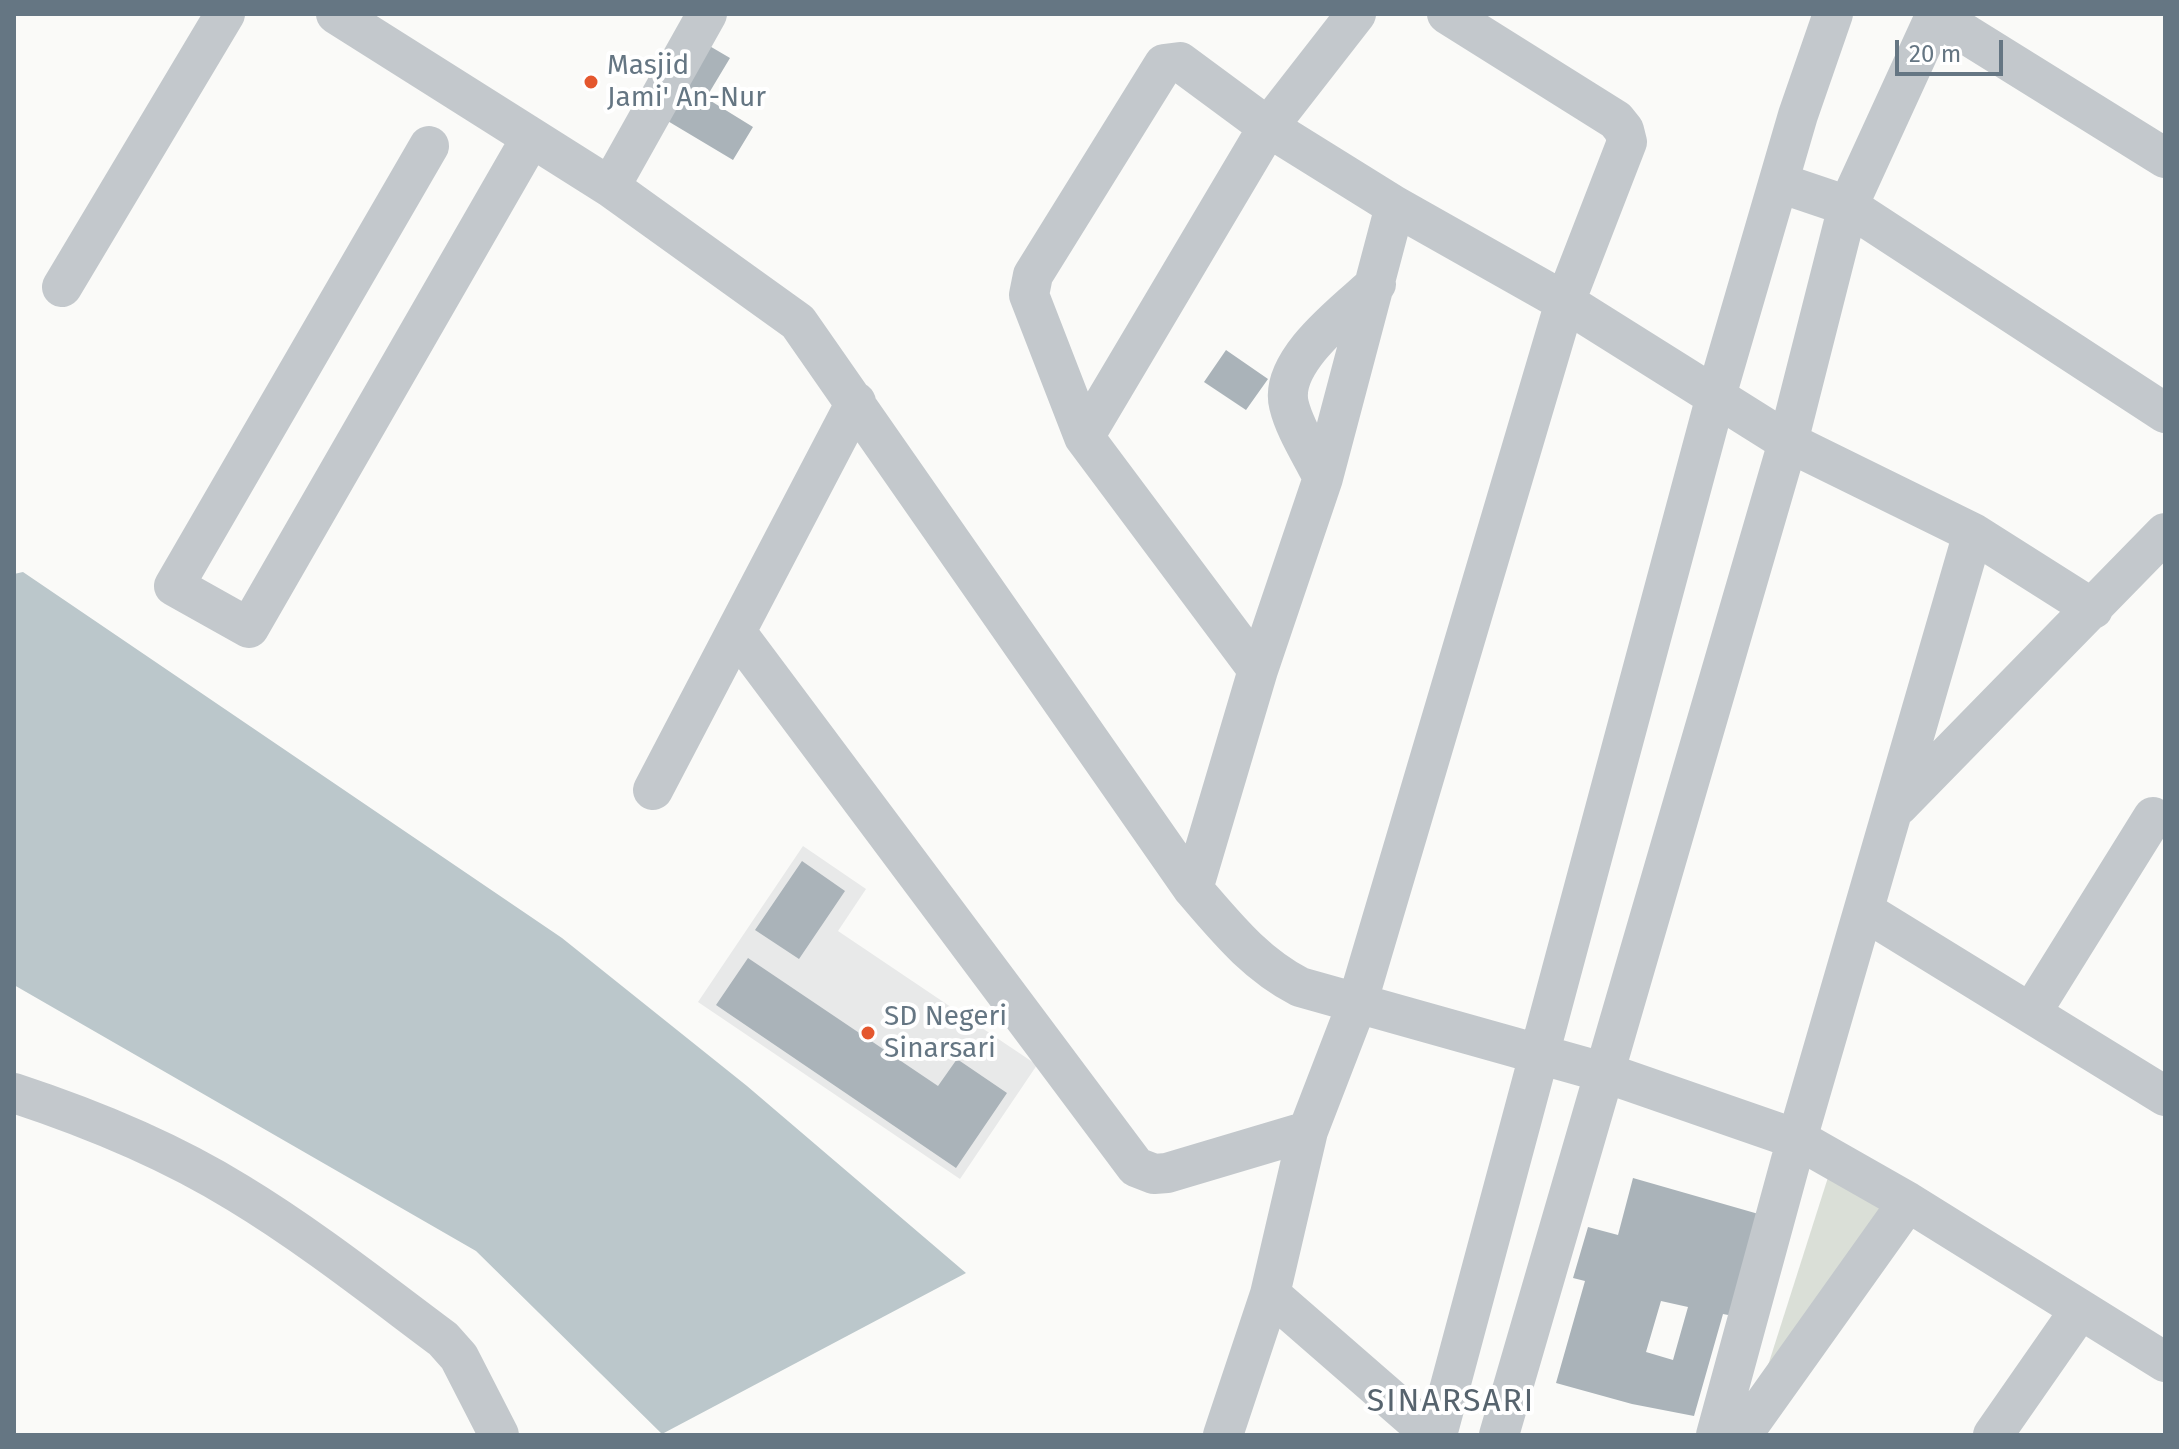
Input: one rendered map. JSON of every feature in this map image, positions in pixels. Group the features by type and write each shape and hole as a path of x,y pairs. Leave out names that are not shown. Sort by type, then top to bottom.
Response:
{"street":[{"path":"62,287 225,14"},
{"path":"336,14 610,187 798,322 1193,889 1251,955 1277,975 1300,987 1357,1004 1606,1073 1799,1140 1908,1202 2165,1362"},
{"path":"610,187 707,14"},
{"path":"1084,437 1268,127 1356,14"},
{"path":"1223,1435 1270,1294 1308,1131 1357,1004 1565,302 1627,142 1624,130 1616,120 1447,14"},
{"path":"1270,1294 1434,1435 1716,396 1798,115 1833,14"},
{"path":"1499,1435 1788,442 1848,206 1935,14 2165,158"},
{"path":"1258,670 1084,437 1029,295 1033,275 1164,64 1180,62 1268,127 1395,206 1565,302 1788,442 1973,533 2093,609"},
{"path":"429,146 174,586 249,628 531,138"},
{"path":"1780,183 1848,206 2165,413"},
{"path":"1193,889 1258,670 1323,478 1395,206"},
{"path":"1323,478 1289,406 1290,384 1311,344 1376,284"},
{"path":"653,790 856,402"},
{"path":"1716,1435 1973,533"},
{"path":"1895,809 2165,533"},
{"path":"736,632 1136,1167 1154,1174 1167,1173 1308,1131"},
{"path":"2031,1013 2153,817"},
{"path":"1866,912 2165,1096"},
{"path":"14,1093 48,1104 186,1166 280,1220 443,1339 459,1357 499,1435"},
{"path":"1742,1435 1908,1202"},
{"path":"1993,1435 2080,1310"}],"shaded area":[{"path":"23,572 562,938 747,1086 966,1273 662,1434 476,1251 14,985 14,574"},
{"name":"SD Negeri Sinarsari","path":"803,846 866,889 838,931 1037,1065 960,1179 698,1002"},
{"path":"1831,1168 1897,1208 1764,1378"}],"building":[{"path":"701,41 730,58 706,98 753,127 733,160 661,117"},
{"path":"1226,350 1268,379 1246,410 1204,382"},
{"path":"802,861 845,891 799,959 755,930"},
{"path":"748,958 938,1086 957,1059 1007,1093 956,1168 716,1005"},
{"path":"1633,1178 1762,1215 1744,1318 1723,1314 1694,1416 1632,1404 1556,1383 1585,1281 1573,1278 1588,1227 1618,1235","holes":["1661,1301 1688,1307 1673,1360 1646,1352"]}],"place":[{"name":"Masjid Jami' An-Nur","path":"591,82"},
{"name":"SD Negeri Sinarsari","path":"868,1033"}],"district":[{"name":"SINARSARI","path":"1451,1402"}]}
